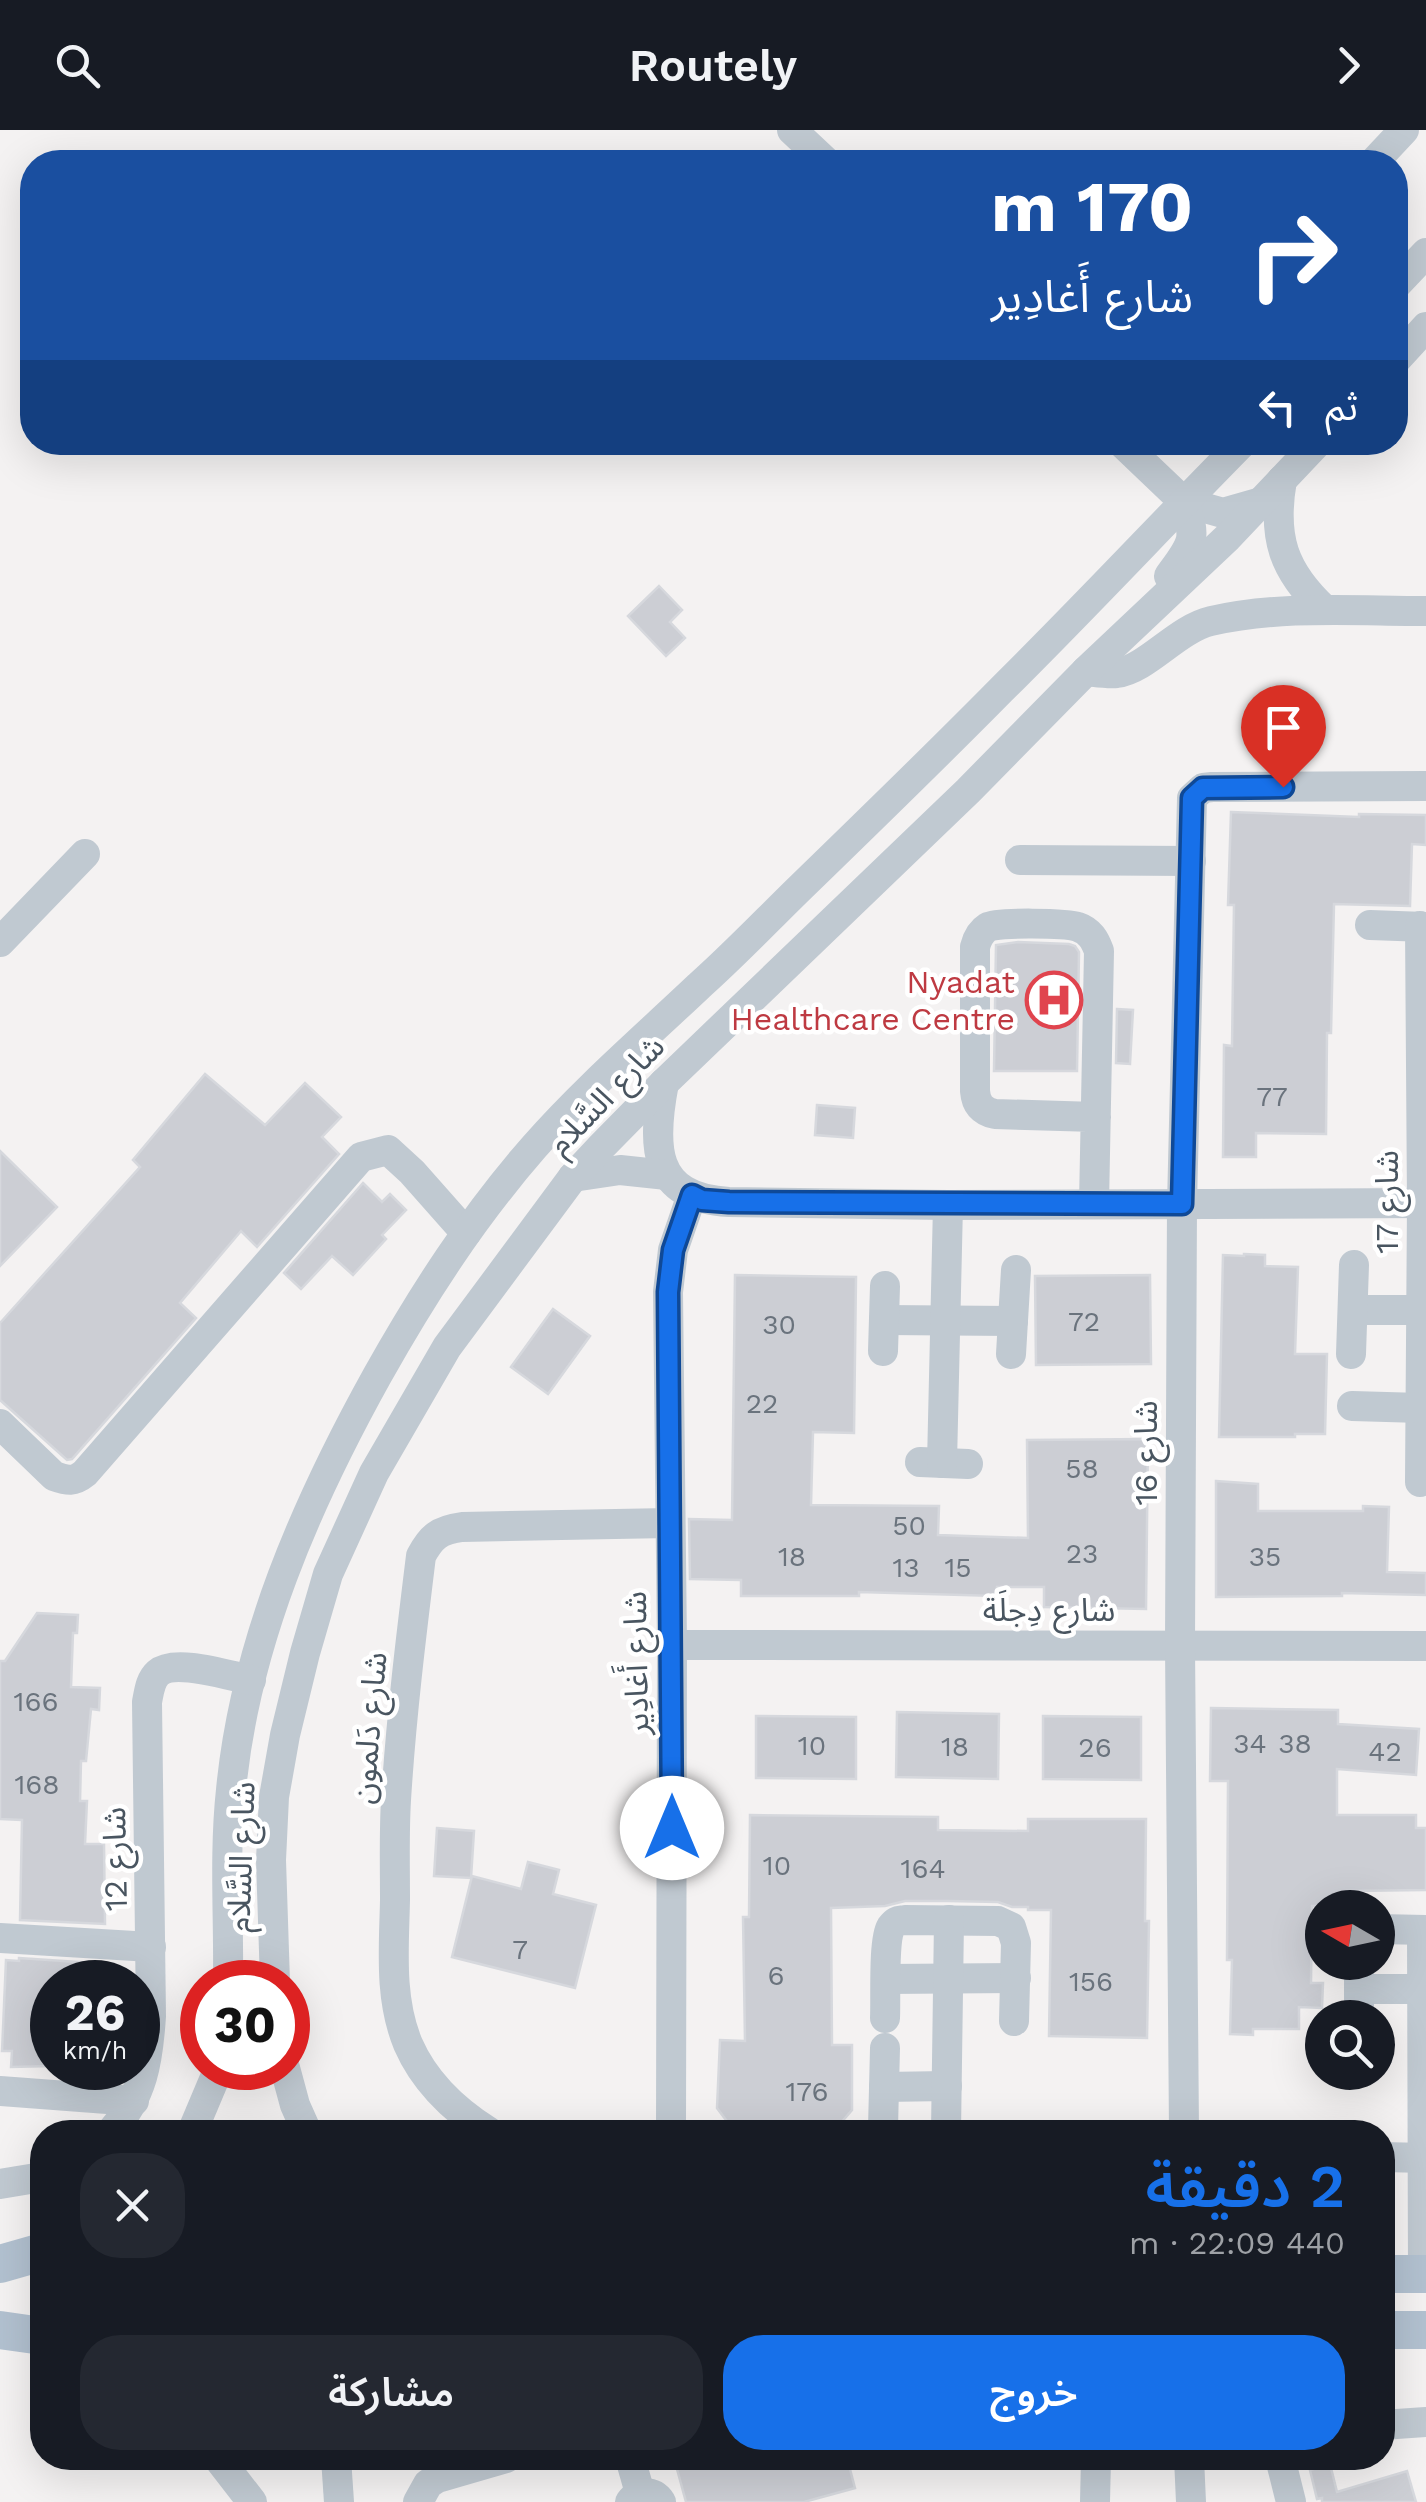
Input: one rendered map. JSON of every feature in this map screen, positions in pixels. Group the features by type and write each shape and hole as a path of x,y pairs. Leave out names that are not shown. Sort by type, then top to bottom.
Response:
{"main road":[{"path":"0,2264 30,2255"},
{"path":"1395,2274 1425,2274"},
{"path":"0,2330 30,2334"}],"street":[{"path":"792,130 813,150"},
{"path":"1385,150 1404,130"},
{"path":"1408,272 1426,253"},
{"path":"1408,347 1426,327"},
{"path":"1134,455 1184,502 1223,513 1272,491 1288,566 1304,590 1325,610"},
{"name":"شارع السَّلام","path":"228,1960 230,1789 251,1680 289,1556 340,1442 405,1326 466,1232 538,1143 600,1078 705,982 1004,688 1230,455"},
{"name":"شارع السَّلام","path":"273,1960 270,1860 274,1797 305,1653 328,1574 374,1473 447,1347 573,1177 664,1083 968,791 1306,455"},
{"path":"1154,606 1161,587 1190,547 1193,531 1184,502"},
{"path":"1086,671 1121,673 1204,622 1246,614 1426,611"},
{"name":"شارع 16","path":"1184,2120 1182,1204 1192,798 1203,788 1212,787 1426,786"},
{"path":"0,942 84,854"},
{"path":"1020,860 1190,861"},
{"path":"1094,1204 1096,1117 1098,951 1097,944 1088,933 1072,926 991,925 980,934 975,947 978,1105 994,1114 1096,1117"},
{"name":"شارع 17","path":"1370,925 1423,926 1424,1310 1422,1422 1414,1481"},
{"path":"664,1083 657,1139 668,1175 680,1188 702,1200 1424,1203"},
{"path":"0,1424 54,1476 76,1481 361,1157 388,1150 466,1232"},
{"path":"573,1177 620,1170 668,1175"},
{"name":"شارع أَغادِير","path":"671,2120 669,1270 692,1195"},
{"path":"943,1463 948,1204"},
{"name":"شارع 17","path":"1354,1265 1352,1392 1422,1422"},
{"path":"1011,1354 1016,1270"},
{"path":"885,1286 884,1335 945,1320 1013,1321"},
{"path":"1353,1310 1424,1310"},
{"name":"شارع دَلمون","path":"472,2120 453,2106 423,2071 398,2015 394,1984 396,1805 420,1556 431,1538 444,1529 669,1523"},
{"name":"شارع دِجلَة","path":"672,1644 1426,1646"},
{"name":"شارع 12","path":"120,2120 134,2101 149,2045 148,1702 152,1682 156,1674 166,1669 186,1667 251,1680"},
{"path":"946,2120 949,1920"},
{"path":"883,2120 887,1940 897,1922 998,1921 1011,1927 1016,1943 1014,2021"},
{"path":"1395,1929 1424,1930 1425,2274"},
{"path":"0,1938 151,1947"},
{"path":"886,1979 1016,1978"},
{"path":"1359,1990 1424,1989"},
{"path":"884,2086 946,2086"},
{"path":"198,2120 212,2090"},
{"path":"291,2090 302,2120"},
{"path":"0,2091 134,2101"},
{"path":"1395,2157 1424,2158"},
{"path":"0,2184 30,2179"},
{"path":"1395,2424 1426,2422"},
{"path":"227,2470 252,2502"},
{"path":"337,2470 339,2502"},
{"path":"420,2497 437,2478 465,2470"},
{"path":"634,2470 644,2499"},
{"path":"1095,2502 1096,2470"},
{"path":"1190,2470 1191,2502"},
{"path":"1283,2470 1290,2502"}],"building":[{"path":"659,586 682,610 670,622 685,638 666,656 628,616"},
{"path":"1231,812 1359,817 1426,815 1426,845 1412,844 1410,906 1334,904 1326,1134 1256,1133 1256,1157 1223,1157 1224,1045 1232,1046 1234,905 1228,905"},
{"path":"1069,944 1079,952 1077,1071 994,1071 996,945"},
{"path":"1117,1009 1133,1010 1130,1064 1116,1063"},
{"path":"205,1074 265,1125 305,1083 341,1117 322,1137 339,1154 257,1247 241,1231 180,1303 196,1318 72,1459 67,1460 0,1400 0,1323 140,1167 133,1160"},
{"path":"817,1105 855,1108 853,1138 815,1135"},
{"path":"0,1151 57,1207 0,1266"},
{"path":"363,1183 382,1202 390,1194 406,1210 353,1275 332,1256 301,1289 284,1273"},
{"path":"1223,1255 1265,1255 1265,1266 1298,1267 1295,1354 1327,1354 1325,1434 1219,1437"},
{"path":"735,1275 856,1277 854,1433 813,1432 811,1505 939,1506 938,1535 1028,1538 1027,1440 1148,1439 1146,1609 1044,1607 1044,1587 997,1587 996,1596 859,1592 859,1596 741,1596 741,1580 690,1579 689,1519 732,1520"},
{"path":"1150,1275 1151,1364 1036,1365 1035,1276"},
{"path":"553,1309 590,1336 548,1394 511,1367"},
{"path":"1216,1481 1258,1484 1258,1511 1363,1511 1363,1506 1389,1507 1387,1572 1426,1573 1426,1595 1216,1597"},
{"path":"37,1613 78,1615 77,1633 73,1633 71,1687 100,1688 99,1710 91,1709 86,1761 81,1761 80,1801 87,1801 85,1844 104,1844 105,1924 20,1920 22,1820 0,1819 0,1661 5,1661"},
{"path":"1211,1708 1338,1710 1338,1724 1419,1729 1416,1775 1337,1769 1337,1815 1416,1815 1416,1828 1426,1828 1426,1890 1305,1890 1305,1980 1323,1983 1322,2000 1305,2000 1305,2007 1299,2007 1299,2029 1253,2029 1253,2035 1230,2034 1228,1781 1210,1781"},
{"path":"897,1712 999,1714 998,1779 896,1777"},
{"path":"756,1716 856,1717 856,1779 756,1778"},
{"path":"1043,1716 1141,1717 1141,1780 1043,1779"},
{"path":"750,1815 938,1817 938,1830 1028,1831 1028,1819 1146,1819 1147,2038 1049,2036 1051,1910 1028,1910 998,1902 948,1901 831,1908 832,2045 852,2045 852,2110 843,2120 726,2120 717,2108 720,2040 745,2041 743,1917 749,1917"},
{"path":"437,1828 474,1831 471,1878 434,1876"},
{"path":"528,1862 559,1870 553,1894 596,1905 575,1988 452,1957 472,1876 521,1889"},
{"path":"19,1958 48,1960 30,1960 30,2067 11,2067 12,2051 2,2051 6,1960"},
{"path":"677,2470 850,2470 855,2488 804,2502 686,2502"},
{"path":"1310,2470 1332,2470 1337,2492 1407,2471 1416,2502 1322,2502 1322,2498 1317,2499"}],"place":[{"name":"Nyadat Healthcare Centre","path":"1054,1000"}],"route":[{"path":"672,1828 668,1292 673,1250 692,1195 702,1200 729,1202 1182,1204 1192,798 1203,788 1283,787"}]}
